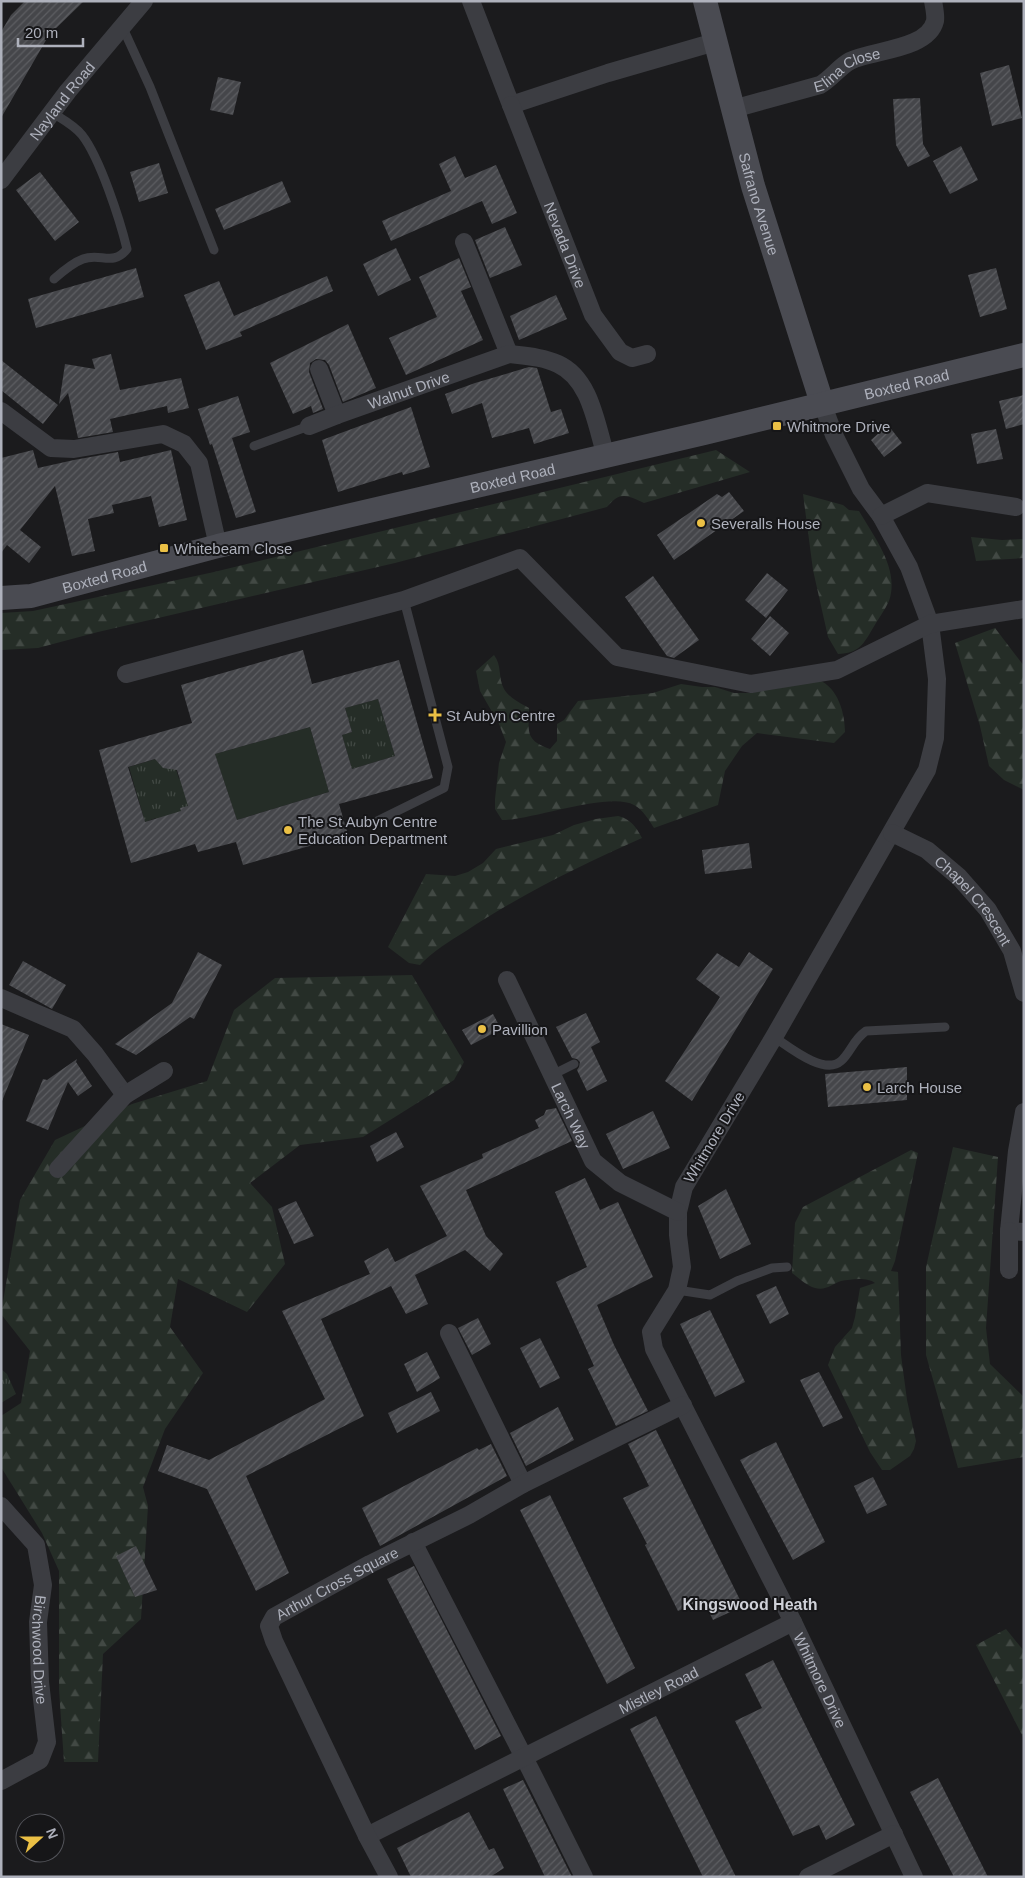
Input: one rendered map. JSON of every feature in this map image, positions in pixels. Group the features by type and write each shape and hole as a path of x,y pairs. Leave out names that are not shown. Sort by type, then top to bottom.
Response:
{"street":[{"name":"Nayland Road","path":"1,180 51,112 144,1"},
{"name":"Nevada Drive","path":"471,1 593,315 620,352 632,358 647,354"},
{"name":"Safrano Avenue","path":"705,1 753,186 822,403"},
{"name":"Elina Close","path":"733,109 820,85 850,61 904,47 926,34 935,21 934,1"},
{"path":"511,105 608,73 715,42"},
{"path":"464,242 509,354"},
{"name":"Walnut Drive","path":"309,426 337,414 509,354 536,357 558,364 572,373 581,382 606,456"},
{"name":"Boxted Road","path":"1,598 31,596 218,546 606,456 1024,355"},
{"path":"320,369 337,414"},
{"name":"Whitmore Drive","path":"822,403 834,435 861,489 881,516 909,567 930,624 936,679 935,738 927,770 774,1037 684,1187 678,1212 678,1235 682,1267 677,1290 651,1332 654,1349 793,1622 914,1877"},
{"path":"1,411 51,448 74,449 163,434 184,444 199,463 218,546"},
{"path":"881,516 927,493 1016,507"},
{"path":"126,674 404,600 520,558 617,657 751,684 837,670 930,624 1024,609"},
{"name":"Chapel Crescent","path":"892,832 927,850 959,877 988,910 1012,951 1024,993"},
{"name":"Larch Way","path":"507,980 593,1161 620,1183 678,1212"},
{"path":"1,998 73,1030 95,1054 125,1095"},
{"path":"58,1169 125,1095 164,1070"},
{"path":"1009,1270 1017,1232 1017,1150 1024,1112"},
{"path":"449,1333 523,1484"},
{"name":"Arthur Cross Square","path":"389,1877 367,1836 274,1642 269,1626 274,1617 370,1564 469,1515 523,1484 683,1405"},
{"name":"Birchwood Drive","path":"1,1506 36,1545 43,1585 38,1622 40,1682 47,1742 40,1760 1,1781"},
{"path":"413,1542 584,1877"},
{"name":"Mistley Road","path":"367,1836 793,1622"},
{"path":"808,1877 894,1834"}],"lane":[{"path":"122,26 150,87 214,250"},
{"path":"51,112 73,126 89,146 98,166 127,250 122,256 112,259 85,258 71,265 54,280"},
{"path":"254,446 309,426"},
{"path":"375,822 444,788 448,767 404,600"},
{"path":"774,1037 814,1063 828,1066 840,1062 857,1037 866,1031 945,1027"},
{"path":"552,1075 574,1064"},
{"path":"677,1290 710,1295 737,1280 772,1268 787,1267"}],"green space":[{"path":"716,450 750,472 644,503 624,496 616,498 607,507 395,563 98,632 38,648 1,650 1,613 33,611 214,572"},
{"path":"803,494 843,505 849,510 859,511 878,542 888,565 891,577 889,601 866,639 860,647 851,652 838,654 828,637 813,570"},
{"path":"971,537 1002,540 1024,539 1024,558 976,561"},
{"path":"995,628 1024,666 1024,790 1004,780 989,766 980,726 955,643"},
{"path":"494,655 498,663 504,689 512,698 529,708 529,729 532,738 542,746 550,749 557,741 557,724 564,720 578,701 653,693 681,684 715,687 734,693 749,693 819,680 826,684 836,695 844,717 845,732 834,743 757,733 742,746 725,771 718,805 654,828 646,815 634,805 607,801 502,820 495,809 495,799 499,763 506,742 499,724 480,691 476,671"},
{"path":"378,699 395,756 352,769 342,735 352,732 345,708"},
{"path":"310,727 329,792 237,820 215,754"},
{"path":"159,758 175,766 179,779 189,776 197,803 184,818 159,826 156,818 145,822 129,767"},
{"path":"618,816 633,824 642,838 530,892 442,946 420,965 409,963 388,947 426,874 455,876 468,872 483,863 496,849 553,835 574,825 596,819"},
{"path":"412,975 464,1062 454,1080 363,1137 300,1145 250,1183 272,1207 285,1264 247,1312 178,1279 170,1327 203,1373 165,1429 143,1487 148,1506 141,1619 103,1654 98,1762 64,1762 59,1690 59,1571 42,1533 1,1467 1,1416 21,1403 30,1351 1,1314 20,1200 55,1140 132,1104 207,1081 234,1010 275,978"},
{"path":"953,1147 998,1157 986,1328 990,1364 1024,1397 1024,1457 958,1468 926,1355 926,1267"},
{"path":"911,1150 918,1153 895,1261 891,1271 898,1272 901,1355 907,1400 916,1441 910,1456 890,1470 882,1470 870,1452 828,1365 835,1347 852,1328 860,1288 875,1283 864,1279 850,1280 841,1281 819,1289 803,1282 792,1273 795,1223 803,1207"},
{"path":"1,1369 7,1374 16,1394 1,1403"},
{"path":"1006,1629 1024,1651 1024,1739 976,1645"}],"building":[{"path":"25,1 84,1 49,35 1,118 1,32 11,15"},
{"path":"1009,65 1022,118 992,126 980,73"},
{"path":"218,77 241,82 233,115 210,110"},
{"path":"920,98 923,144 930,156 908,167 896,145 893,99"},
{"path":"961,146 978,180 950,194 933,161"},
{"path":"455,156 465,178 496,165 517,213 492,224 482,201 391,241 382,221 451,191 439,164"},
{"path":"159,163 168,193 139,202 130,172"},
{"path":"40,172 79,222 55,241 16,190"},
{"path":"282,181 291,202 224,230 215,209"},
{"path":"505,227 522,265 490,278 475,240"},
{"path":"396,248 411,280 378,296 363,264"},
{"path":"459,258 471,287 461,291 483,340 406,375 389,338 437,317 419,277"},
{"path":"136,268 144,297 36,328 28,299"},
{"path":"996,268 1007,309 980,317 968,275"},
{"path":"327,276 333,291 240,332 242,336 206,350 184,295 219,281 234,316"},
{"path":"556,295 567,319 519,340 510,316"},
{"path":"348,324 376,388 343,402 329,365 325,360 316,359 310,363 309,372 323,409 313,413 311,406 293,414 270,363"},
{"path":"111,354 120,390 181,378 189,408 168,413 167,406 110,419 113,432 78,438 68,393 59,404 65,364 95,369 92,359"},
{"path":"1,360 58,405 43,424 1,390"},
{"path":"529,367 537,368 551,412 561,409 569,433 534,444 529,428 492,438 482,403 452,414 445,394"},
{"path":"1024,395 1024,424 1006,429 999,401"},
{"path":"238,396 250,432 232,438 256,512 236,518 212,444 210,445 198,409"},
{"path":"411,407 430,467 403,475 402,472 338,492 322,440"},
{"path":"888,425 902,443 884,457 871,440"},
{"path":"996,429 1003,459 977,464 971,434"},
{"path":"33,450 38,468 118,452 120,462 171,450 187,520 159,527 151,496 112,505 114,513 88,519 95,551 72,556 55,486 20,530 41,547 29,563 7,545 1,553 1,458"},
{"name":"Severalls House","path":"729,492 744,511 674,560 657,535 717,494 722,497"},
{"path":"767,573 788,590 766,618 745,600"},
{"path":"653,576 699,640 674,658 667,656 625,597"},
{"path":"770,616 789,633 770,656 751,639"},
{"name":"St Aubyn Centre","path":"303,650 312,684 399,660 433,778 339,804 348,835 243,865 236,842 198,852 195,844 131,863 99,750 192,723 181,685","holes":["378,699 395,756 352,769 342,735 352,732 345,708","310,727 329,792 237,820 215,754","155,759 163,768 177,770 188,806 180,808 181,811 145,822 128,767"]},
{"path":"749,843 752,868 705,874 702,850"},
{"path":"198,952 222,965 194,1019 190,1017 136,1055 115,1044 172,1003"},
{"path":"749,952 773,969 692,1101 665,1081 720,997 696,979 717,953 739,967"},
{"path":"23,961 66,985 52,1009 9,985"},
{"path":"586,1013 600,1042 591,1047 607,1081 587,1091 577,1070 580,1062 572,1058 556,1027"},
{"name":"Pavillion","path":"493,1014 501,1029 471,1045 462,1030"},
{"path":"1,1024 29,1035 2,1101 1,1101"},
{"path":"77,1059 76,1062 92,1086 78,1096 68,1082 48,1130 26,1121 43,1079 47,1080"},
{"name":"Larch House","path":"907,1067 907,1100 828,1107 825,1074"},
{"path":"556,1108 572,1141 466,1190 486,1236 503,1254 490,1271 465,1250 415,1275 428,1304 406,1314 391,1286 321,1319 364,1416 246,1476 289,1573 256,1591 207,1489 158,1471 167,1445 209,1460 325,1399 282,1311 370,1274 364,1261 388,1248 395,1262 447,1236 420,1186 483,1158 482,1154 539,1128 535,1120 544,1115 546,1110"},
{"path":"653,1111 670,1148 623,1169 606,1134"},
{"path":"396,1132 404,1147 377,1162 370,1146"},
{"path":"585,1178 600,1210 618,1202 653,1277 597,1305 614,1345 648,1411 616,1426 588,1369 594,1366 556,1282 587,1267 555,1192"},
{"path":"726,1189 751,1244 720,1259 698,1206"},
{"path":"296,1201 314,1236 294,1244 278,1209"},
{"path":"776,1286 789,1314 770,1324 756,1295"},
{"path":"710,1310 745,1382 715,1397 680,1324"},
{"path":"478,1318 491,1344 472,1355 458,1328"},
{"path":"540,1338 560,1378 540,1388 520,1348"},
{"path":"427,1352 440,1378 417,1392 404,1364"},
{"path":"819,1372 843,1418 823,1427 800,1380"},
{"path":"431,1392 440,1411 397,1433 388,1413"},
{"path":"558,1407 574,1440 526,1466 510,1433"},
{"path":"656,1430 743,1606 713,1620 703,1600 678,1611 623,1498 649,1486 628,1444"},
{"path":"776,1442 825,1542 793,1560 740,1460"},
{"path":"491,1444 507,1476 380,1546 362,1508 477,1448 479,1450"},
{"path":"873,1477 887,1505 867,1514 854,1486"},
{"path":"550,1495 635,1668 607,1684 520,1510"},
{"path":"136,1546 157,1590 135,1597 116,1556"},
{"path":"414,1566 501,1736 475,1750 387,1579"},
{"path":"773,1660 855,1825 826,1840 819,1825 793,1836 735,1721 762,1708 745,1674"},
{"path":"656,1716 736,1877 703,1877 630,1729"},
{"path":"938,1778 988,1877 954,1877 910,1792"},
{"path":"523,1780 572,1877 545,1877 503,1789"},
{"path":"469,1812 489,1850 494,1848 504,1868 490,1877 411,1877 397,1848"}],"place":[{"name":"Whitmore Drive","path":"777,426"},
{"name":"Severalls House","path":"701,523"},
{"name":"Whitebeam Close","path":"164,548"},
{"name":"St Aubyn Centre","path":"435,715"},
{"name":"The St Aubyn Centre Education Department","path":"288,830"},
{"name":"Pavillion","path":"482,1029"},
{"name":"Larch House","path":"867,1087"}],"district":[{"name":"Kingswood Heath","path":"750,1604"}]}
